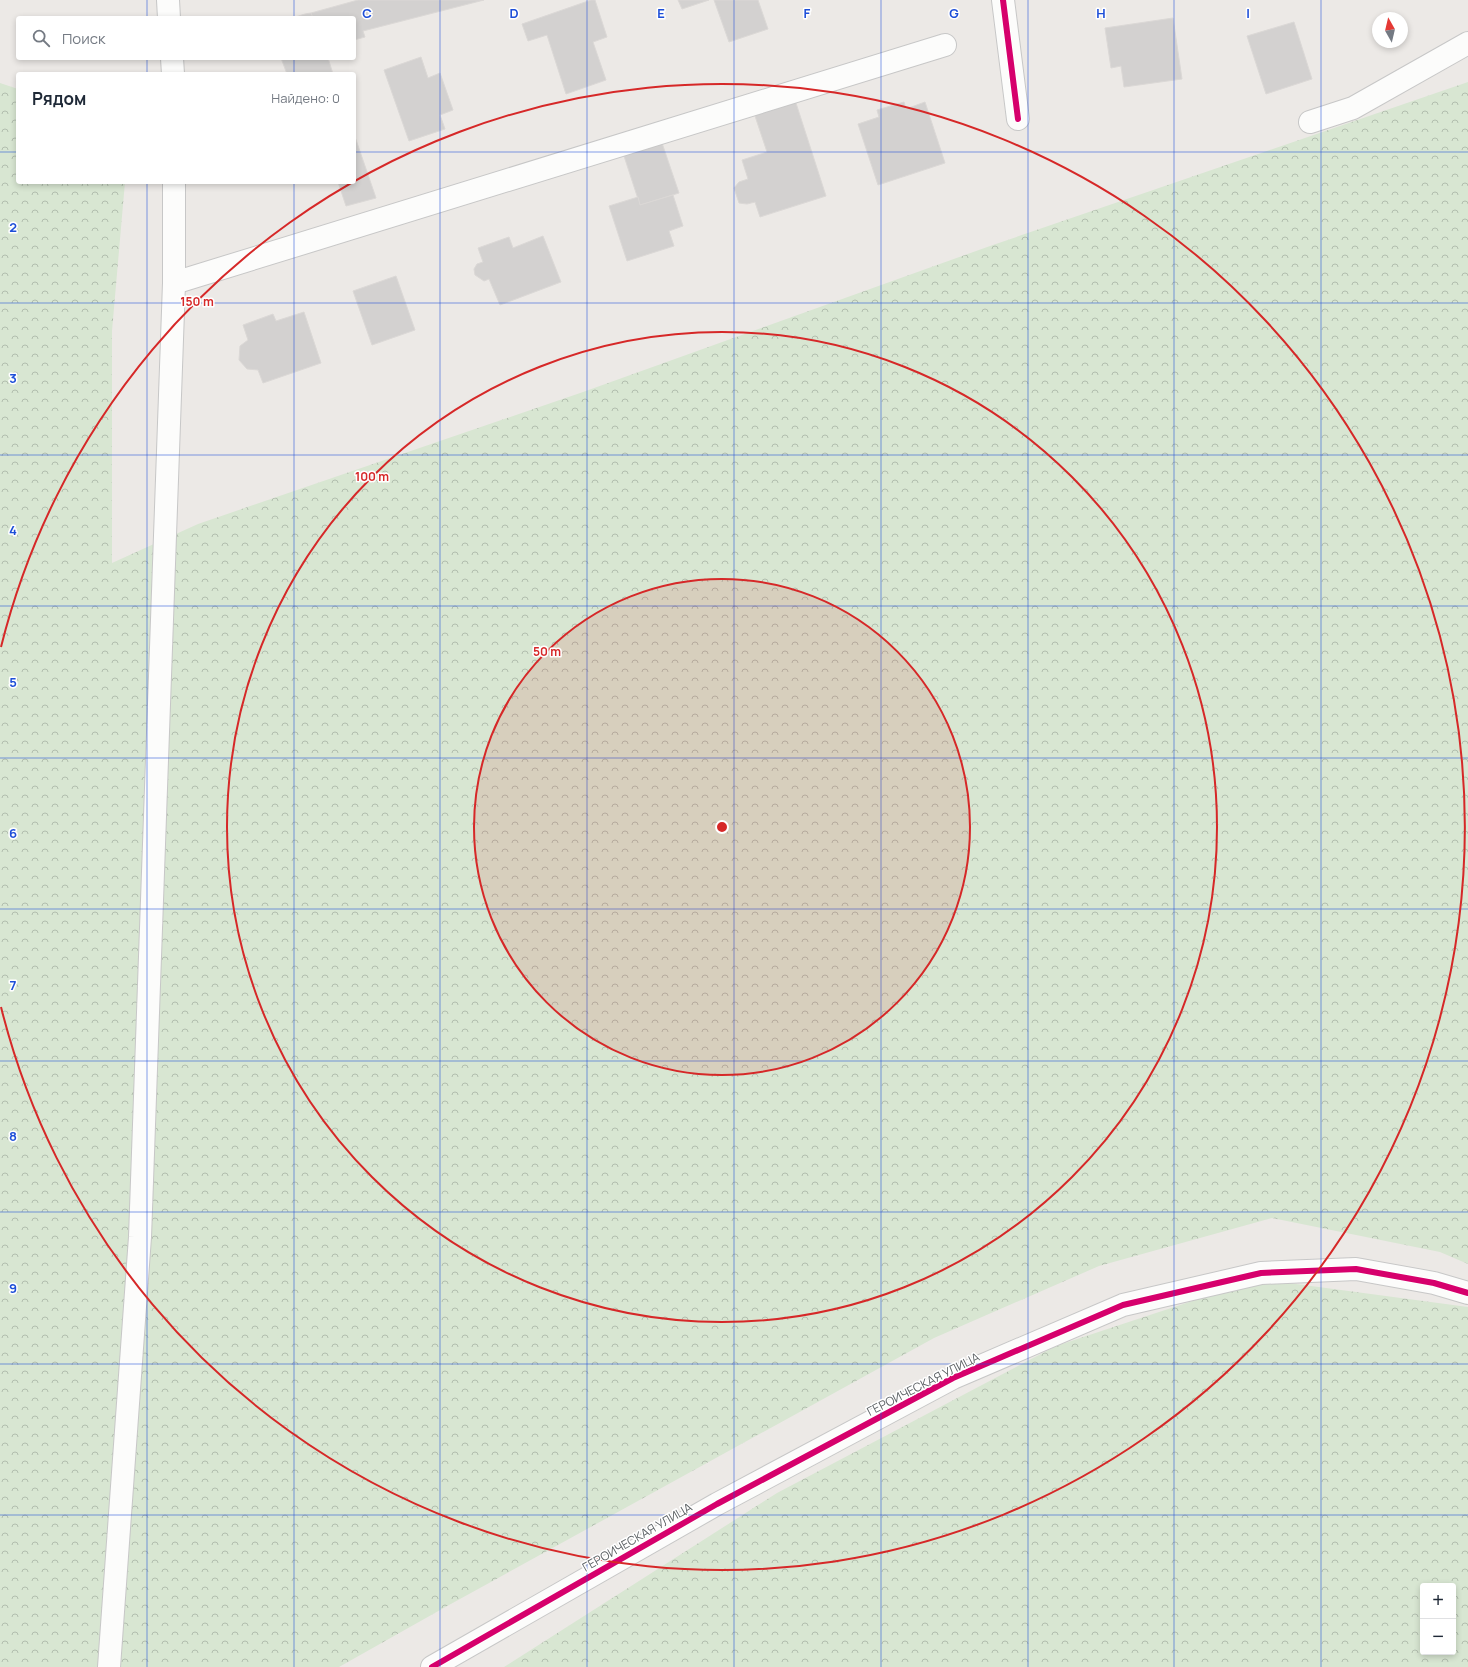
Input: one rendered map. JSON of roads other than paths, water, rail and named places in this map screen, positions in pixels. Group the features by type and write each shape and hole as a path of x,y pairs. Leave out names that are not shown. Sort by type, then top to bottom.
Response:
{"street":[{"path":"168,0 169,16"},
{"path":"1003,0 1018,120"},
{"path":"1310,122 1352,108 1468,43"},
{"path":"174,283 946,45"},
{"path":"172,60 173,72"},
{"path":"109,1667 140,1237 174,283 174,184"},
{"name":"ГЕРОИЧЕСКАЯ УЛИЦА","path":"432,1667 717,1504 953,1378 1123,1305 1261,1273 1356,1269 1434,1283 1468,1293"}]}
